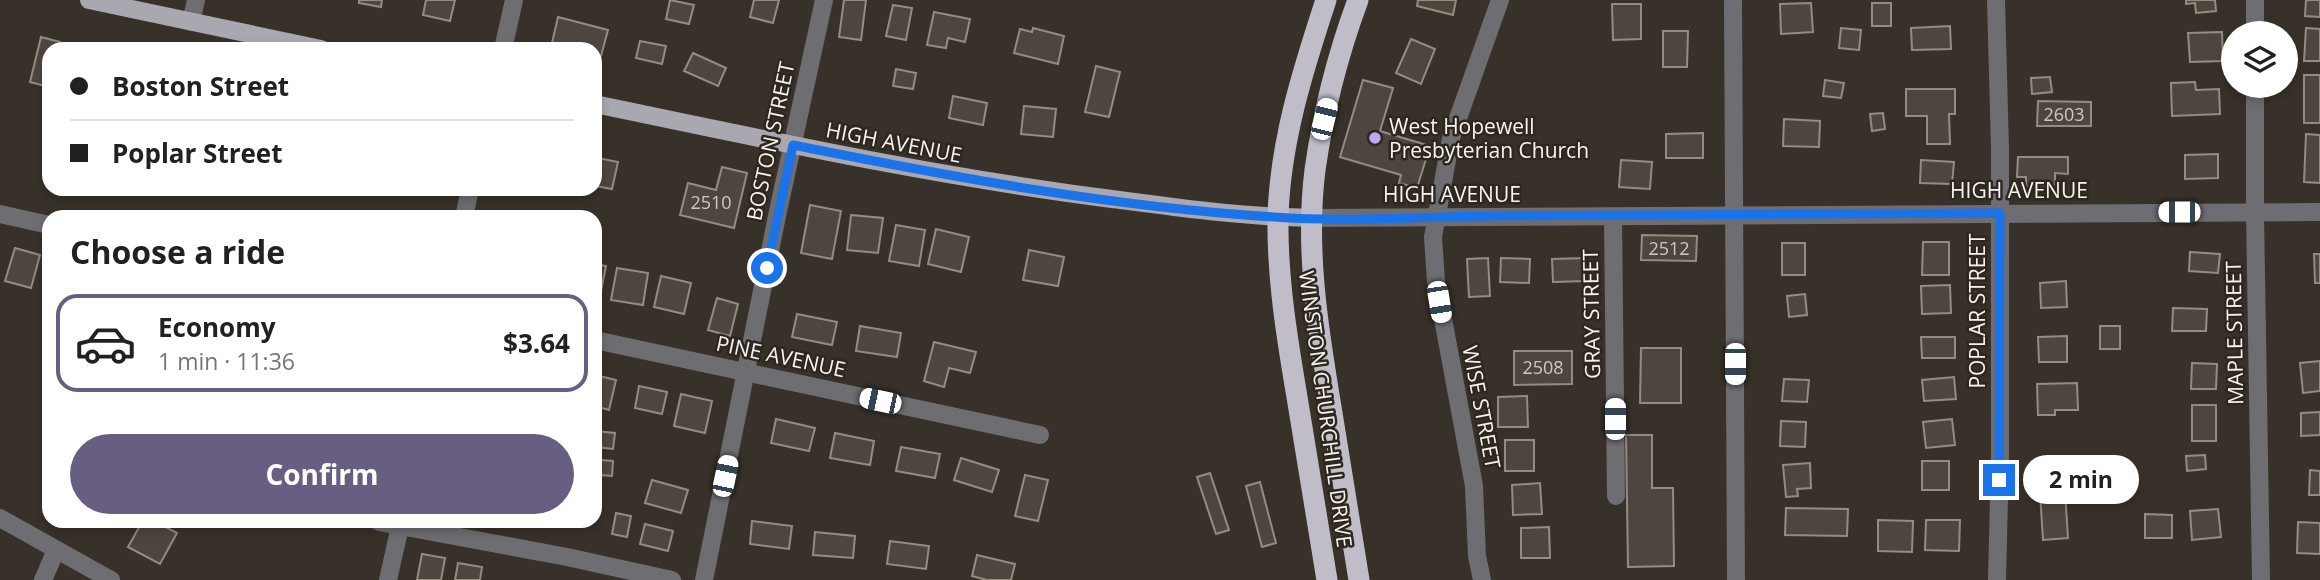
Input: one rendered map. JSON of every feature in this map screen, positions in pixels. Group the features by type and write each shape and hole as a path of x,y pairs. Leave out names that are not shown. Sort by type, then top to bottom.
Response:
{"highway":[{"name":"WINSTON CHURCHILL DRIVE","path":"1326,0 1302,72 1292,114 1281,178 1278,217 1280,269 1289,348 1327,580"},
{"name":"WINSTON CHURCHILL DRIVE","path":"1358,0 1324,119 1315,171 1313,271 1317,321 1359,580"}],"main road":[{"path":"89,0 287,42"},
{"name":"HIGH AVENUE","path":"602,105 946,176 1213,212 1313,218"}],"street":[{"path":"191,22 196,0"},
{"path":"505,42 514,0"},
{"name":"BOSTON STREET","path":"704,580 824,0"},
{"name":"WISE STREET","path":"1482,580 1477,556 1474,486 1436,281 1433,237 1451,138 1500,0"},
{"path":"1733,0 1736,580"},
{"name":"POPLAR STREET","path":"1996,0 2000,149 2000,456 1997,580"},
{"path":"2255,0 2255,21"},
{"name":"MAPLE STREET","path":"2255,98 2261,580"},
{"name":"HIGH AVENUE","path":"1313,218 2320,212"},
{"path":"0,214 42,223"},
{"name":"GRAY STREET","path":"1613,217 1616,496"},
{"name":"PINE AVENUE","path":"602,341 1040,435"},
{"path":"0,517 111,580"},
{"path":"388,580 399,528"},
{"path":"424,528 672,580"},
{"path":"43,580 56,550"}],"building":[{"path":"359,0 382,0 381,7 359,3"},
{"path":"426,0 455,0 450,21 423,15"},
{"path":"670,0 694,5 689,24 666,19"},
{"path":"754,0 779,0 773,23 750,17"},
{"path":"844,0 866,0 861,40 839,37"},
{"path":"1418,0 1456,0 1453,15 1417,6"},
{"path":"2186,0 2215,0 2216,11 2196,13 2195,3 2186,4"},
{"path":"2306,0 2320,0 2320,17 2305,16"},
{"path":"1811,3 1813,32 1781,34 1780,4"},
{"path":"1872,3 1891,3 1891,26 1872,26"},
{"path":"1612,4 1641,4 1641,39 1613,40"},
{"path":"893,5 912,8 906,40 886,36"},
{"path":"934,12 970,19 965,42 948,38 946,48 927,45"},
{"path":"558,17 608,30 602,52 602,42 552,42"},
{"path":"1950,26 1951,49 1912,50 1911,28"},
{"path":"1033,28 1064,36 1058,64 1014,53 1020,29 1032,32"},
{"path":"1841,28 1861,30 1859,50 1839,48"},
{"path":"2306,28 2320,29 2320,61 2304,61"},
{"path":"1663,31 1688,31 1687,67 1663,67"},
{"path":"2221,32 2221,61 2190,62 2188,33"},
{"path":"41,37 60,42 42,42 42,85 30,82"},
{"path":"1411,39 1435,49 1421,84 1396,73"},
{"path":"640,41 666,46 662,64 636,58"},
{"path":"693,53 726,68 718,86 684,71"},
{"path":"1096,66 1120,72 1109,117 1085,112"},
{"path":"896,69 916,73 913,89 893,86"},
{"path":"2304,75 2320,75 2320,123 2304,123"},
{"path":"2050,77 2052,92 2032,94 2031,78"},
{"name":"West Hopewell Presbyterian Church","path":"1363,80 1393,88 1380,131 1430,146 1417,188 1399,183 1401,175 1340,157"},
{"path":"1825,80 1844,83 1841,98 1823,96"},
{"path":"2195,82 2196,90 2219,89 2220,114 2172,116 2171,83"},
{"path":"1906,89 1955,89 1955,114 1949,114 1950,144 1927,144 1927,116 1906,116"},
{"path":"953,96 987,103 983,125 949,118"},
{"path":"2038,101 2091,102 2091,126 2037,126"},
{"path":"1024,106 1056,109 1053,137 1021,134"},
{"path":"1883,113 1885,129 1872,131 1870,114"},
{"path":"1784,119 1820,121 1819,147 1783,146"},
{"path":"1703,133 1703,158 1666,158 1666,134"},
{"path":"2306,134 2320,135 2320,183 2304,182"},
{"path":"2218,154 2218,178 2185,179 2185,155"},
{"path":"2018,157 2068,157 2068,174 2055,173 2055,187 2026,186 2026,177 2017,177"},
{"path":"602,159 618,162 612,189 602,187"},
{"path":"1621,160 1652,162 1650,189 1619,187"},
{"path":"1921,160 1954,162 1952,184 1920,183"},
{"path":"722,167 747,173 734,228 680,215 688,183 716,190"},
{"path":"810,205 841,211 832,259 801,253"},
{"path":"851,215 883,218 878,253 847,250"},
{"path":"896,225 925,230 919,266 889,261"},
{"path":"936,229 969,237 961,272 928,264"},
{"path":"1642,235 1697,236 1696,261 1641,260"},
{"path":"1923,242 1949,242 1949,275 1922,275"},
{"path":"1782,243 1805,243 1805,275 1782,275"},
{"path":"15,248 40,255 31,288 5,281"},
{"path":"1029,250 1064,257 1058,286 1023,280"},
{"path":"2190,252 2220,254 2218,273 2189,271"},
{"path":"2314,254 2320,254 2320,283 2315,283"},
{"path":"1488,258 1490,296 1469,297 1467,259"},
{"path":"1501,258 1530,259 1529,283 1500,282"},
{"path":"1586,258 1586,281 1553,282 1552,259"},
{"path":"602,265 606,266 602,286"},
{"path":"617,268 648,273 643,305 611,300"},
{"path":"661,276 691,283 684,314 654,307"},
{"path":"2066,281 2067,307 2041,308 2040,283"},
{"path":"1950,285 1951,313 1922,314 1921,286"},
{"path":"1805,294 1807,315 1789,317 1787,296"},
{"path":"717,298 738,304 730,336 708,330"},
{"path":"2173,308 2207,309 2206,331 2172,331"},
{"path":"797,314 837,322 832,345 792,337"},
{"path":"860,326 901,333 897,357 856,351"},
{"path":"2100,326 2120,326 2120,349 2100,349"},
{"path":"2067,336 2067,362 2039,362 2038,337"},
{"path":"1921,337 1955,337 1955,358 1922,358"},
{"path":"934,342 976,352 970,373 949,368 944,387 924,381"},
{"path":"1641,348 1681,348 1681,403 1640,403"},
{"path":"1514,351 1572,351 1572,384 1514,385"},
{"path":"2320,361 2320,391 2303,393 2300,363"},
{"path":"2192,363 2217,364 2216,389 2191,389"},
{"path":"602,377 616,380 609,410 602,408"},
{"path":"1954,377 1956,399 1924,401 1922,380"},
{"path":"1784,379 1809,380 1807,402 1782,401"},
{"path":"2077,383 2078,410 2055,410 2055,415 2038,415 2037,384"},
{"path":"639,386 667,392 662,414 635,408"},
{"path":"681,394 712,401 705,433 674,426"},
{"path":"1527,396 1528,427 1498,427 1498,397"},
{"path":"2192,405 2216,405 2216,441 2192,441"},
{"path":"2320,412 2320,435 2301,436 2301,413"},
{"path":"776,419 815,428 809,451 771,443"},
{"path":"1952,419 1955,445 1926,448 1923,422"},
{"path":"1781,421 1806,422 1805,447 1780,446"},
{"path":"602,432 615,433 613,449 602,448"},
{"path":"835,433 874,441 870,465 830,458"},
{"path":"1626,435 1652,435 1652,488 1673,488 1674,566 1628,567"},
{"path":"1505,440 1534,440 1534,471 1505,471"},
{"path":"901,447 940,454 935,478 896,471"},
{"path":"2205,455 2206,469 2187,471 2186,456"},
{"path":"961,458 999,470 992,492 954,480"},
{"path":"602,460 613,461 612,476 602,475"},
{"path":"1922,461 1949,461 1949,490 1922,490"},
{"path":"1810,463 1811,488 1797,489 1798,496 1786,497 1783,465"},
{"path":"2310,470 2320,471 2320,495 2309,495"},
{"path":"1210,473 1229,530 1216,534 1197,477"},
{"path":"1025,475 1048,480 1038,521 1015,516"},
{"path":"652,480 688,490 681,513 645,503"},
{"path":"1260,482 1276,543 1262,547 1246,486"},
{"path":"1540,483 1542,514 1513,515 1512,485"},
{"path":"2065,491 2068,538 2043,540 2040,493"},
{"path":"1786,508 1848,509 1847,536 1785,535"},
{"path":"2218,509 2221,537 2192,540 2190,511"},
{"path":"616,513 631,516 627,537 612,534"},
{"path":"2145,514 2172,515 2172,538 2145,538"},
{"path":"1878,520 1913,521 1912,552 1878,551"},
{"path":"1926,520 1960,520 1959,551 1925,550"},
{"path":"752,521 792,526 789,549 750,544"},
{"path":"2298,522 2320,523 2320,554 2297,553"},
{"path":"645,524 673,531 668,551 640,544"},
{"path":"1549,527 1550,558 1521,558 1521,528"},
{"path":"139,528 167,528 177,533 160,564 128,547"},
{"path":"815,532 855,536 853,558 813,555"},
{"path":"890,541 929,546 926,569 887,564"},
{"path":"422,554 445,558 441,580 417,580"},
{"path":"977,555 1015,564 1011,580 987,580 972,576"},
{"path":"458,563 482,567 480,580 455,580"}],"place":[{"name":"West Hopewell Presbyterian Church","path":"1375,138"}],"route":[{"path":"767,268 793,145 946,176 1017,187 1213,212 1278,217 2000,213 1999,480"}]}
